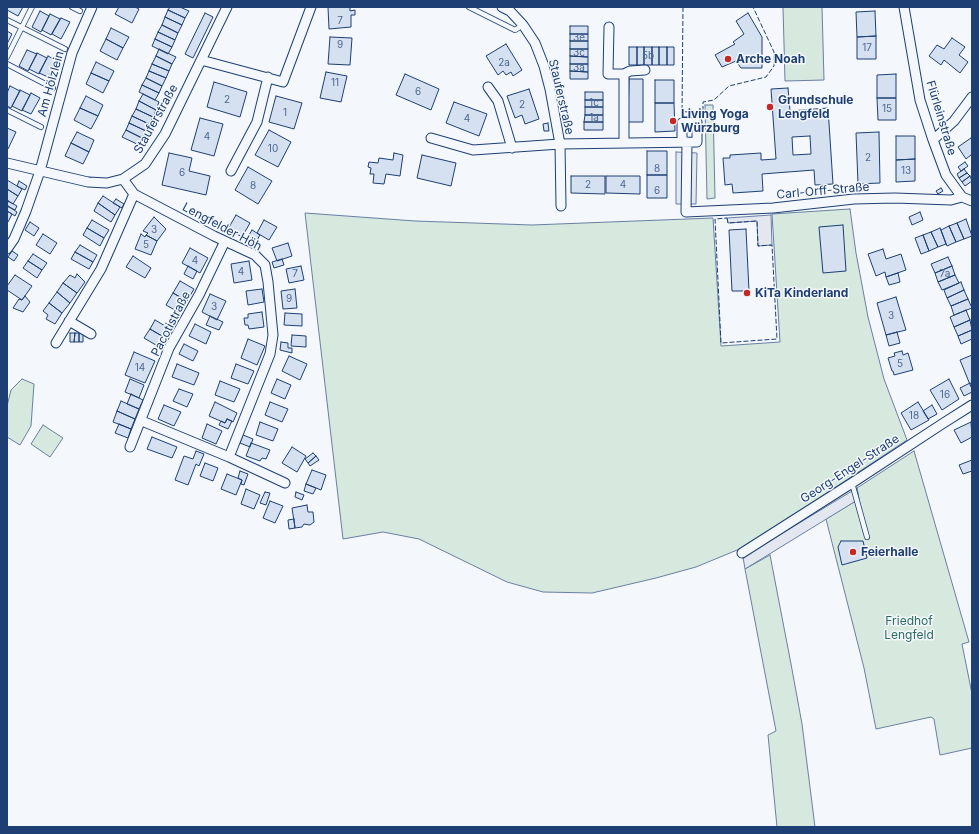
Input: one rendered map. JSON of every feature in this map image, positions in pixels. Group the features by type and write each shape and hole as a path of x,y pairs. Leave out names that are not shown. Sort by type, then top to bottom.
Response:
{"street":[{"name":"Am Hölzlein","path":"40,171 72,53 92,7"},
{"name":"Stauferstraße","path":"7,163 88,182 107,183 123,179 145,164 165,134 227,7"},
{"path":"201,60 283,82 311,7"},
{"name":"Stauferstraße","path":"502,7 510,11 523,25 535,43 544,66 550,89 560,144 561,206"},
{"name":"Flürleinstraße","path":"904,7 920,100 944,171 962,197"},
{"path":"609,27 608,74 624,74 630,71 645,70"},
{"path":"431,138 473,150 560,144 624,142 624,74"},
{"path":"230,171 257,122 268,77"},
{"path":"488,87 498,101 512,148"},
{"path":"933,140 954,121 972,97"},
{"name":"Carl-Orff-Straße","path":"624,142 657,144 685,142 686,212 773,208 854,199 895,198 951,200 962,197"},
{"path":"7,249 14,239 26,211 40,171"},
{"name":"Lengfelder Höh","path":"123,179 134,194 255,255 265,265 273,335 270,354 229,457"},
{"path":"56,343 101,270 134,194"},
{"path":"962,197 972,201"},
{"name":"Pacotistraße","path":"130,447 142,421 169,348 199,295 225,241"},
{"path":"69,321 91,334"},
{"name":"Georg-Engel-Straße","path":"742,553 972,405"},
{"path":"142,421 229,457 285,483"}],"lane":[{"path":"7,56 32,7"},
{"path":"72,7 80,11"},
{"path":"468,7 515,30 523,25"},
{"path":"7,20 65,49"},
{"path":"7,64 53,88"},
{"path":"7,110 41,127"},
{"path":"852,483 867,538"}],"green space":[{"path":"783,7 822,7 824,80 785,81"},
{"path":"705,105 713,105 715,198 707,199"},
{"path":"850,209 856,253 868,317 884,379 907,440 792,516 742,548 696,567 592,593 543,592 507,582 419,539 383,532 343,539 305,213 415,221 532,225 713,218 721,346 780,342 772,214"},
{"path":"22,379 34,384 31,426 20,445 7,437 7,406 11,390"},
{"path":"43,425 63,438 50,457 31,444"},
{"name":"Friedhof Lengfeld","path":"914,451 969,642 962,644 972,694 972,748 940,755 934,719 931,717 876,729 864,668 826,519 859,499 857,488"},
{"path":"770,555 802,724 815,827 777,827 768,735 776,731 745,569"}],"shaded area":[{"path":"676,152 697,153 696,204 676,204"},
{"path":"771,215 772,245 758,246 757,221 728,223 727,218"},
{"path":"857,488 859,499 745,569 743,557"}],"building":[{"path":"7,7 23,7 18,16 7,10"},
{"path":"119,7 135,7 139,9 132,23 115,14"},
{"path":"170,7 180,7 189,11 185,18 168,10"},
{"path":"328,7 350,7 350,11 355,10 355,15 351,15 351,27 329,29"},
{"path":"168,10 185,18 182,25 165,17"},
{"path":"40,11 49,16 41,32 32,27"},
{"path":"875,11 876,36 857,37 856,12"},
{"path":"205,13 213,17 193,58 185,54"},
{"path":"748,13 762,37 762,68 741,68 736,61 722,67 715,55 735,44 733,42 744,34 736,21"},
{"path":"50,14 60,19 51,35 42,30"},
{"path":"165,17 182,25 178,33 162,25"},
{"path":"61,18 70,22 61,39 52,34"},
{"path":"162,25 178,33 175,40 158,32"},
{"path":"570,26 588,26 588,34 570,34"},
{"path":"111,28 129,37 123,48 106,39"},
{"path":"7,31 12,34 7,44"},
{"path":"158,32 175,40 172,47 155,39"},
{"path":"570,34 588,34 588,41 570,41"},
{"path":"876,36 876,59 857,59 857,37"},
{"path":"330,37 352,38 350,65 328,64"},
{"path":"952,38 965,47 959,55 968,62 960,73 944,60 941,65 929,56 937,45 944,49"},
{"path":"106,39 123,48 117,60 100,51"},
{"path":"155,39 172,47 168,54 152,46"},
{"path":"570,41 588,41 588,49 570,49"},
{"path":"506,44 522,70 513,76 511,72 506,75 503,71 498,75 486,56"},
{"path":"629,47 637,47 637,65 629,65"},
{"path":"637,47 644,47 644,65 637,65"},
{"path":"644,47 652,47 652,65 644,65"},
{"path":"652,47 659,47 659,65 652,65"},
{"path":"659,47 667,47 667,65 659,65"},
{"path":"667,47 674,47 674,65 667,65"},
{"path":"159,49 176,57 172,64 156,56"},
{"path":"570,49 588,49 588,57 570,56"},
{"path":"27,50 37,54 28,71 19,66"},
{"path":"37,53 47,58 39,74 29,69"},
{"path":"48,56 57,61 48,77 39,73"},
{"path":"156,56 172,64 169,71 152,64"},
{"path":"570,56 588,57 588,64 570,64"},
{"path":"96,62 114,71 109,81 91,73"},
{"path":"152,64 169,71 166,78 149,71"},
{"path":"570,64 588,64 588,72 570,71"},
{"path":"149,71 166,78 162,86 146,78"},
{"path":"570,71 588,72 588,79 570,79"},
{"path":"326,72 347,76 341,102 320,98"},
{"path":"91,73 109,81 103,93 86,84"},
{"path":"405,74 439,89 431,110 396,95"},
{"path":"896,74 896,98 877,98 877,75"},
{"path":"146,78 162,86 159,93 142,85"},
{"path":"629,79 643,79 643,122 628,122"},
{"path":"655,80 674,80 674,103 655,103"},
{"path":"214,82 247,92 240,117 207,107"},
{"path":"142,85 159,93 155,100 139,92"},
{"path":"10,86 20,91 11,108 7,106 7,93"},
{"path":"788,88 790,111 828,108 833,184 815,185 814,170 762,174 763,191 733,193 732,184 725,185 723,158 730,158 730,155 761,153 761,160 776,159 771,89","holes":["810,136 811,154 793,155 792,137"]},
{"path":"529,89 539,119 525,124 522,115 515,118 507,96"},
{"path":"20,90 30,95 22,111 12,106"},
{"path":"585,92 603,92 603,100 585,100"},
{"path":"31,93 40,98 31,114 22,110"},
{"path":"143,94 159,102 156,110 139,101"},
{"path":"86,96 103,105 98,116 80,108"},
{"path":"276,96 302,103 294,129 269,122"},
{"path":"877,98 896,98 896,120 878,120"},
{"path":"585,100 603,100 603,107 585,107"},
{"path":"139,101 156,110 153,117 136,109"},
{"path":"454,102 487,114 479,136 446,123"},
{"path":"655,103 674,103 675,131 655,132"},
{"path":"585,107 603,107 603,115 585,115"},
{"path":"80,108 98,116 91,129 74,120"},
{"path":"136,109 153,117 149,124 132,116"},
{"path":"585,115 603,115 603,122 584,122"},
{"path":"132,116 149,124 146,131 129,123"},
{"path":"200,118 223,124 214,156 191,150"},
{"path":"584,122 603,122 603,130 584,130"},
{"path":"129,123 146,131 142,138 126,130"},
{"path":"548,123 549,131 544,131 543,124"},
{"path":"7,128 16,132 8,149 7,148"},
{"path":"126,130 142,138 139,145 122,137"},
{"path":"269,130 291,142 278,167 255,155"},
{"path":"77,132 94,140 89,152 71,143"},
{"path":"879,132 880,183 858,184 856,133"},
{"path":"896,136 915,136 915,159 896,160"},
{"path":"971,138 972,154 966,159 958,147"},
{"path":"71,143 89,152 83,164 65,156"},
{"path":"647,151 667,151 667,175 647,175"},
{"path":"169,153 192,158 189,171 210,176 206,195 162,185"},
{"path":"394,153 403,155 400,176 386,174 384,184 373,183 374,174 370,174 371,168 368,167 369,162 378,163 379,158 393,160"},
{"path":"422,155 456,163 451,186 417,178"},
{"path":"915,159 915,181 896,182 896,160"},
{"path":"965,162 968,166 961,171 958,167"},
{"path":"248,167 272,181 258,204 235,190"},
{"path":"964,169 967,173 959,178 957,174"},
{"path":"967,173 970,176 962,182 959,178"},
{"path":"647,175 667,175 667,198 647,198"},
{"path":"571,176 605,176 605,194 571,193"},
{"path":"606,176 640,176 640,194 606,193"},
{"path":"970,176 972,181 965,186 962,182"},
{"path":"7,180 22,189 18,196 7,189"},
{"path":"19,181 27,186 25,190 17,186"},
{"path":"941,188 943,191 938,194 936,191"},
{"path":"7,189 18,196 13,204 7,200"},
{"path":"103,196 120,207 115,215 98,203"},
{"path":"116,199 124,204 122,208 113,203"},
{"path":"8,201 17,206 15,210 7,206"},
{"path":"98,203 115,215 111,222 94,211"},
{"path":"8,206 17,212 15,216 7,211"},
{"path":"7,211 12,214 8,222 7,221"},
{"path":"920,212 923,220 912,225 909,217"},
{"path":"236,215 250,223 242,237 228,229"},
{"path":"154,217 166,229 157,241 146,235 148,233 143,231"},
{"path":"966,219 972,236 964,239 957,223"},
{"path":"92,220 109,230 104,238 87,228"},
{"path":"264,220 277,227 269,240 257,233"},
{"path":"30,222 39,228 34,236 25,230"},
{"path":"957,223 964,239 956,242 949,226"},
{"path":"843,225 846,271 823,273 819,227"},
{"path":"949,226 956,242 947,246 941,230"},
{"path":"87,228 104,238 100,246 83,235"},
{"path":"940,228 946,244 938,247 931,232"},
{"path":"746,229 749,291 732,291 729,230"},
{"path":"252,230 260,235 254,245 246,240"},
{"path":"931,232 938,247 929,251 923,235"},
{"path":"43,234 57,243 50,254 36,245"},
{"path":"141,234 157,241 151,255 135,249"},
{"path":"923,235 929,251 921,254 915,238"},
{"path":"288,243 292,256 277,261 272,248"},
{"path":"80,245 97,255 93,262 75,252"},
{"path":"190,248 208,258 200,273 182,263"},
{"path":"883,249 886,259 901,254 906,270 886,277 885,272 876,276 868,254"},
{"path":"12,251 18,255 14,261 8,257"},
{"path":"75,252 93,262 89,269 71,259"},
{"path":"33,254 47,263 42,270 28,261"},
{"path":"133,256 151,268 145,278 126,267"},
{"path":"948,257 952,266 935,273 931,264"},
{"path":"282,259 284,265 274,268 272,262"},
{"path":"28,261 42,270 37,278 23,268"},
{"path":"249,261 252,280 234,283 231,264"},
{"path":"188,266 197,271 193,279 184,274"},
{"path":"301,266 304,280 289,283 286,269"},
{"path":"952,266 955,275 938,282 935,273"},
{"path":"898,273 900,282 889,285 886,277"},
{"path":"77,274 85,282 77,293 63,283 70,275 75,278"},
{"path":"15,275 32,286 22,300 7,290 7,286"},
{"path":"955,275 959,283 942,290 938,282"},
{"path":"180,281 194,289 187,301 173,293"},
{"path":"961,282 964,290 947,298 944,290"},
{"path":"63,283 77,293 70,303 57,292"},
{"path":"262,289 264,302 248,305 246,291"},
{"path":"295,289 297,308 283,309 281,291"},
{"path":"964,290 968,299 951,306 947,298"},
{"path":"57,292 70,303 62,313 49,303"},
{"path":"173,293 187,301 180,313 166,305"},
{"path":"210,294 226,301 217,320 202,312"},
{"path":"25,296 30,302 23,312 13,308 19,299 22,300"},
{"path":"896,297 906,330 886,335 877,303"},
{"path":"968,299 972,308 954,315 951,306"},
{"path":"49,303 62,313 55,324 46,319 48,315 43,311"},
{"path":"966,310 970,320 954,327 950,317"},
{"path":"262,312 264,327 249,329 248,325 245,325 244,318 248,318 248,314"},
{"path":"285,313 302,314 302,326 284,325"},
{"path":"210,316 223,322 219,330 206,325"},
{"path":"155,320 172,330 167,339 150,329"},
{"path":"970,320 972,330 958,336 954,327"},
{"path":"195,324 211,332 206,344 189,336"},
{"path":"150,329 167,339 161,348 144,338"},
{"path":"972,330 972,339 961,344 958,336"},
{"path":"897,332 900,343 889,346 886,335"},
{"path":"70,333 75,333 74,342 70,342"},
{"path":"75,333 79,333 79,342 74,342"},
{"path":"79,333 83,334 83,342 79,342"},
{"path":"292,335 306,336 306,347 291,346"},
{"path":"248,339 265,346 257,365 241,358"},
{"path":"281,342 288,343 288,348 292,348 292,353 280,350"},
{"path":"184,344 198,351 193,361 179,354"},
{"path":"902,351 903,355 908,353 913,370 894,375 888,358 895,356 894,353"},
{"path":"134,352 155,361 145,383 125,375"},
{"path":"972,355 972,386 971,387 960,360"},
{"path":"289,356 307,364 300,380 282,371"},
{"path":"177,364 199,373 194,385 172,377"},
{"path":"236,364 254,371 248,384 231,378"},
{"path":"130,379 144,385 139,398 125,392"},
{"path":"277,379 291,385 285,399 271,393"},
{"path":"949,379 959,399 942,410 930,390"},
{"path":"220,381 240,389 234,402 215,395"},
{"path":"970,383 972,386 972,392 964,396 960,388"},
{"path":"179,389 193,394 187,407 173,401"},
{"path":"131,394 143,400 139,409 127,404"},
{"path":"121,401 139,409 135,419 117,411"},
{"path":"215,402 237,413 233,422 227,419 225,423 209,416"},
{"path":"270,402 288,409 282,422 265,415"},
{"path":"918,402 929,420 911,430 901,413"},
{"path":"164,405 181,412 174,426 158,419"},
{"path":"932,405 937,414 928,419 923,411"},
{"path":"117,411 135,419 131,429 113,422"},
{"path":"227,419 232,421 228,429 219,425 221,421 225,423"},
{"path":"260,422 278,429 273,441 256,435"},
{"path":"971,422 972,437 961,443 954,430"},
{"path":"119,424 131,429 128,438 115,433"},
{"path":"207,424 222,431 216,444 202,438"},
{"path":"243,435 253,439 250,447 240,443"},
{"path":"152,437 177,447 172,458 147,449"},
{"path":"251,443 270,450 266,459 262,458 260,461 246,456"},
{"path":"292,447 306,456 297,472 282,463"},
{"path":"196,451 204,454 199,466 196,464 188,485 175,480 184,456 193,459"},
{"path":"313,453 316,456 308,463 305,459"},
{"path":"316,456 319,460 310,466 308,463"},
{"path":"972,460 972,471 963,474 959,465"},
{"path":"205,463 218,468 213,481 200,476"},
{"path":"312,470 326,475 321,490 306,484"},
{"path":"240,471 248,474 244,485 241,484 242,480 238,478"},
{"path":"227,474 242,480 236,495 221,489"},
{"path":"306,484 316,488 313,494 304,491"},
{"path":"246,489 260,495 254,509 241,504"},
{"path":"265,492 270,493 266,505 260,503"},
{"path":"296,492 304,495 302,500 295,497"},
{"path":"270,501 283,506 275,523 263,518"},
{"path":"307,505 308,512 313,512 314,522 310,525 304,524 302,527 295,528 292,508"},
{"path":"294,519 295,528 289,529 288,520"},
{"name":"Feierhalle","path":"841,541 863,541 867,558 842,565 838,547"}],"fence":[{"path":"683,7 682,112 703,111 703,102 714,100 729,86 766,77 774,66 774,52 753,7"},
{"path":"727,218 728,223 757,221 758,246 772,245 777,339 721,343 715,219 727,218"}],"place":[{"name":"Arche Noah","path":"728,59"},
{"name":"Grundschule Lengfeld","path":"770,107"},
{"name":"Living Yoga Würzburg","path":"673,121"},
{"name":"KiTa Kinderland","path":"747,293"},
{"name":"Feierhalle","path":"853,552"}]}
